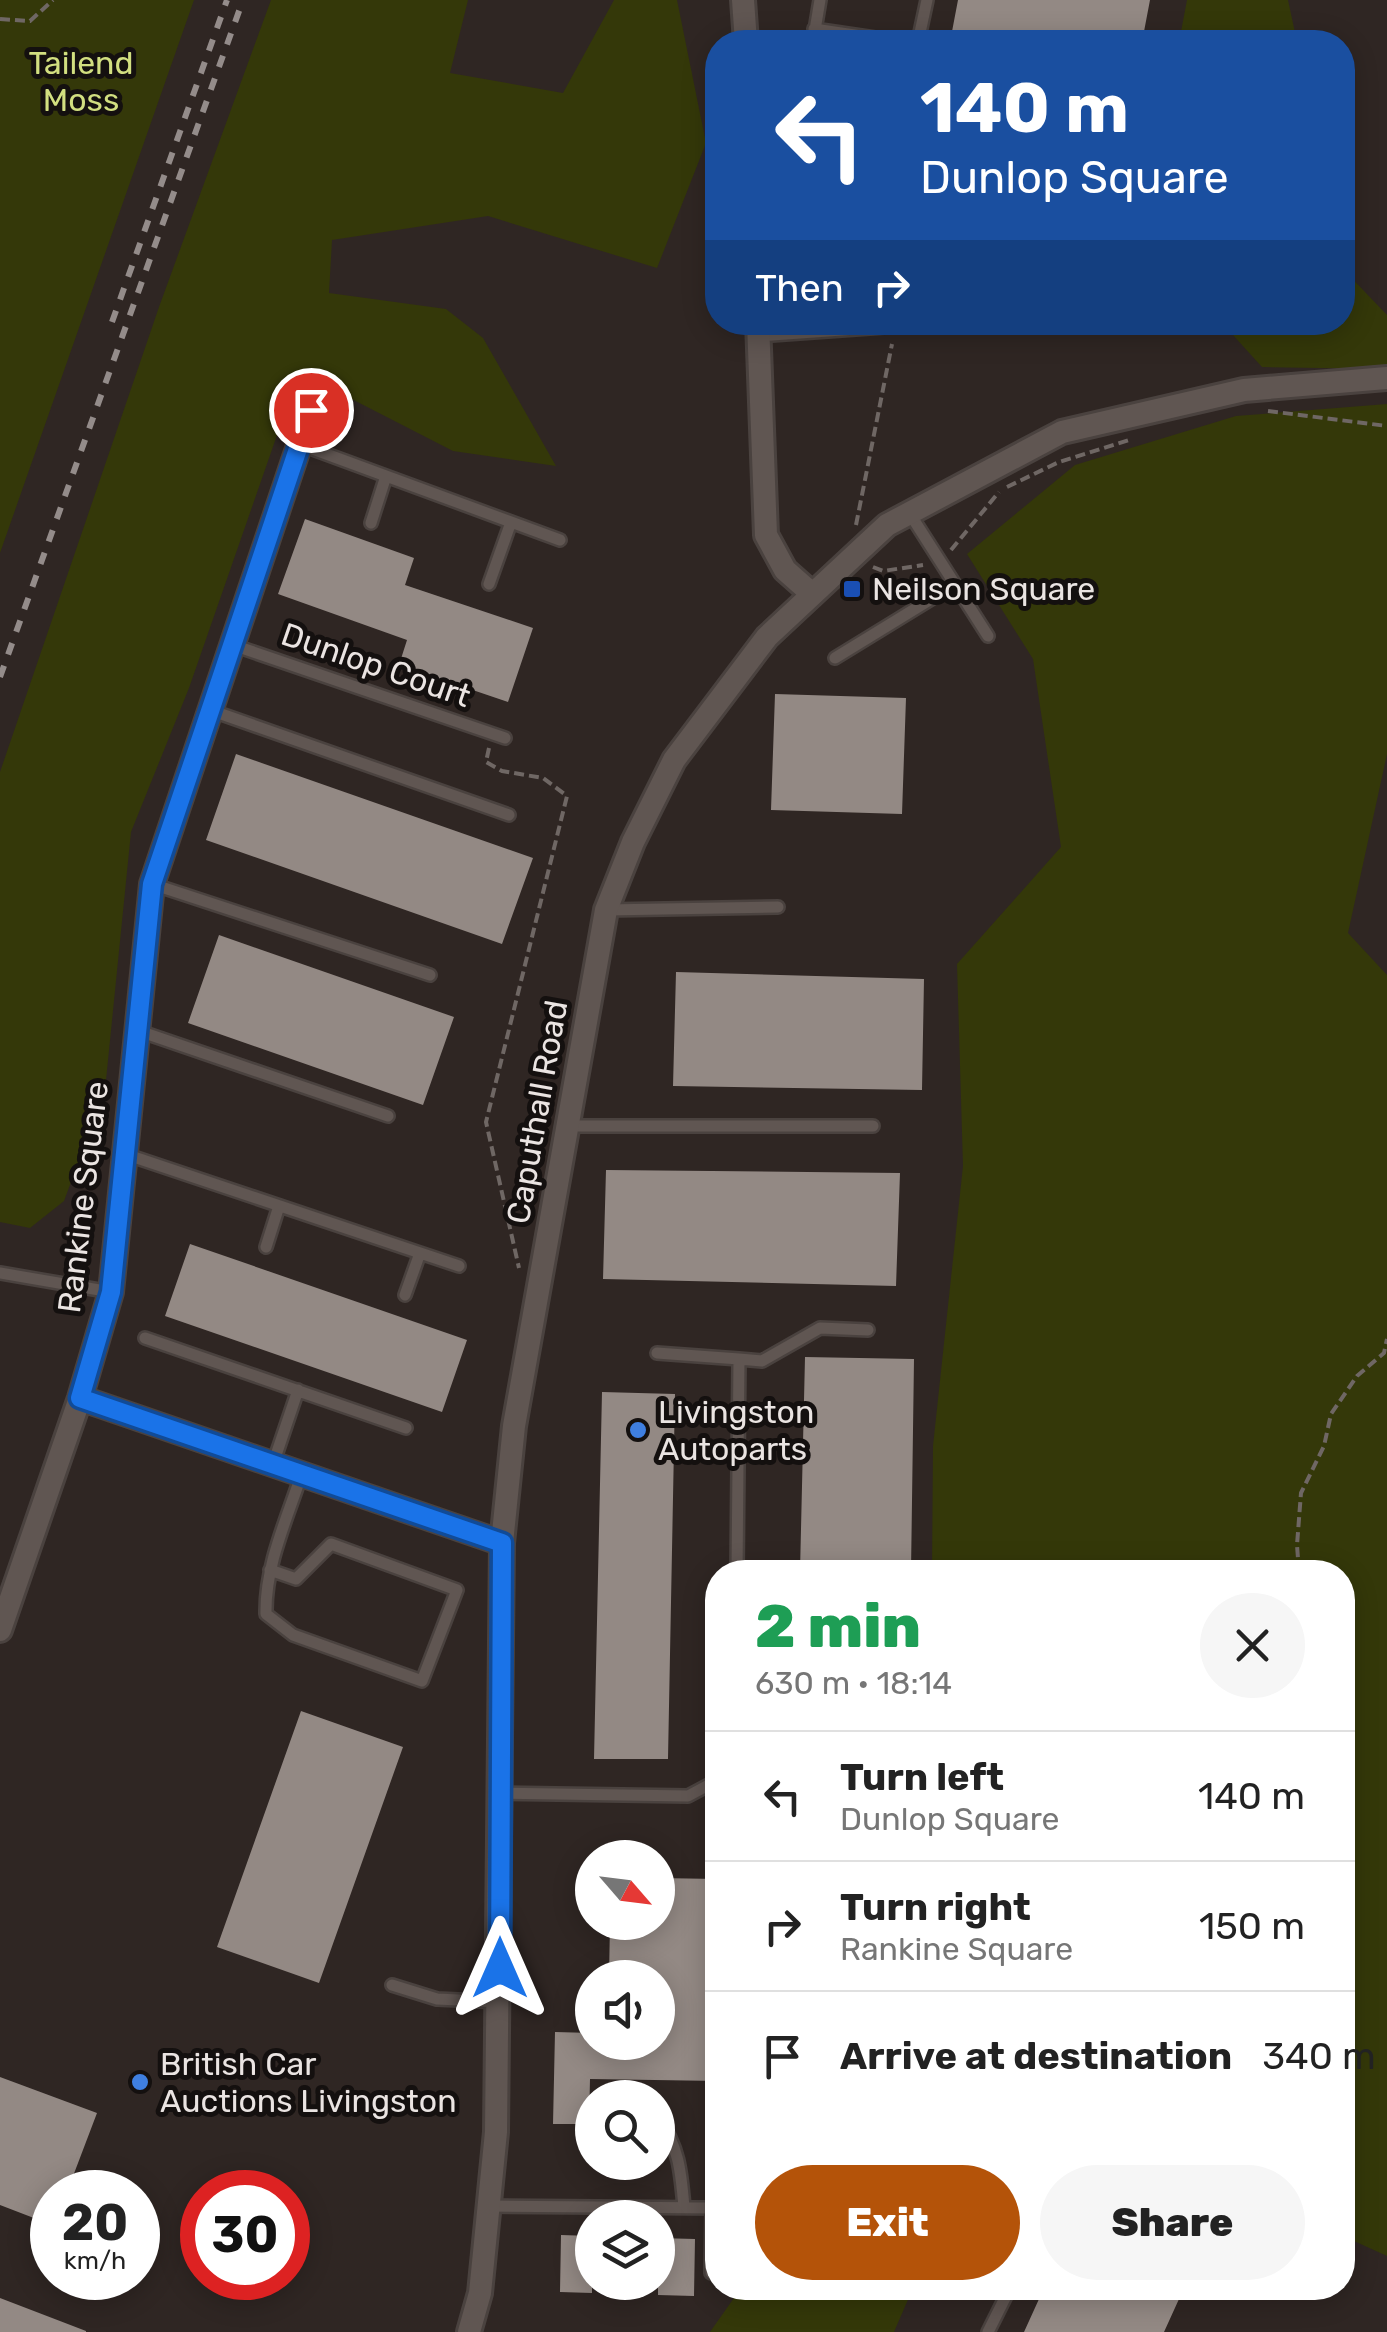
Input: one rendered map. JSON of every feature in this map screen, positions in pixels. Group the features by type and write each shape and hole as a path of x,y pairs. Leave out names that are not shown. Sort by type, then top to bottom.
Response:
{"street":[{"path":"743,0 745,30"},
{"path":"758,335 766,535 785,570 811,593"},
{"name":"Caputhall Road","path":"469,2332 480,2293 490,2206 500,2002 502,1543 514,1426 606,910 633,842 674,760 767,637 887,525 1062,432 1244,390 1387,378"},
{"name":"Rankine Square","path":"0,1630 80,1398 111,1292 152,884 311,410"},
{"path":"80,1398 502,1543"}],"lane":[{"path":"815,30 820,0"},
{"path":"921,30 928,0"},
{"path":"299,444 560,540"},
{"path":"370,523 386,476"},
{"path":"910,514 988,636"},
{"path":"488,584 511,522"},
{"path":"836,658 954,584"},
{"name":"Dunlop Court","path":"230,644 499,736"},
{"path":"208,709 510,815"},
{"path":"152,884 430,975"},
{"path":"606,910 778,907"},
{"path":"135,1030 388,1116"},
{"path":"566,1126 873,1126"},
{"path":"122,1153 459,1266"},
{"path":"266,1247 279,1206"},
{"path":"405,1295 420,1253"},
{"path":"0,1272 111,1292"},
{"path":"657,1353 762,1361 820,1328 868,1330"},
{"path":"146,1338 406,1428"},
{"path":"737,1560 739,1359"},
{"path":"273,1464 298,1390"},
{"path":"270,1570 296,1578 330,1544 458,1590 422,1682 293,1634 266,1614 270,1570 302,1473"},
{"path":"499,1793 688,1796 705,1787"},
{"path":"392,1985 437,1999 500,2002"},
{"path":"675,2143 684,2207"},
{"path":"490,2206 705,2208"},
{"path":"988,2332 1004,2300"}],"path":[{"path":"0,19 30,21 53,0"},
{"path":"894,335 849,559 883,571 940,563 998,492 1059,462 1129,440"},
{"path":"1252,409 1387,426"},
{"path":"499,736 486,762 502,771 543,778 567,796 486,1122 521,1277"},
{"path":"1298,1560 1301,1493 1324,1446 1332,1414 1357,1376 1384,1353 1387,1339"}],"green space":[{"name":"Tailend Moss","path":"0,0 194,0 0,553"},
{"path":"271,0 468,0 450,73 563,93 614,0 677,0 705,146 657,268 488,216 332,240 329,293 446,309 483,338 556,466 453,451 299,372 189,688 131,832 105,1090 64,1201 30,1228 0,1222 0,772 159,307"},
{"path":"1187,0 1288,0 1294,30 1181,30"},
{"path":"1355,282 1387,315 1387,369 1262,367 1233,335 1355,335"},
{"path":"1387,404 1387,754 1348,933 1387,975 1387,2256 1355,2241 1355,1560 932,1560 933,1446 963,1166 957,964 1061,847 1033,659 967,554 1075,465 1236,416"},
{"path":"733,2300 908,2300 894,2332 710,2332"}],"building":[{"path":"958,0 1150,0 1144,30 952,30"},
{"path":"305,519 414,558 405,585 533,628 508,702 399,665 407,640 278,594"},
{"path":"775,694 906,698 902,814 771,810"},
{"path":"236,754 533,858 502,944 206,840"},
{"path":"219,935 454,1017 423,1105 188,1023"},
{"path":"676,972 924,979 922,1090 673,1086"},
{"path":"606,1170 900,1173 896,1286 603,1279"},
{"path":"190,1244 467,1340 442,1412 165,1316"},
{"path":"805,1357 914,1359 911,1560 800,1560"},
{"path":"602,1392 675,1394 668,1759 594,1759"},
{"path":"301,1711 403,1747 319,1983 217,1947"},
{"path":"675,1878 705,1879 705,2081 575,2080 575,2124 553,2124 555,2032 575,2033 575,2060 675,2060 675,1960 609,1960 610,1940 675,1940"},
{"path":"0,2077 97,2113 75,2170 30,2170 30,2217 0,2205"},
{"path":"561,2235 575,2235 575,2292 560,2292"},
{"path":"675,2238 695,2239 694,2296 675,2295"},
{"path":"0,2298 86,2331 86,2332 0,2332"},
{"path":"1039,2300 1179,2300 1164,2332 1024,2332"}],"railway":[{"path":"112,322 227,0"},
{"path":"0,677 243,0"}],"place":[{"name":"Neilson Square","path":"852,589"},
{"name":"Livingston Autoparts","path":"638,1430"},
{"name":"British Car Auctions Livingston","path":"140,2082"}],"route":[{"path":"311,410 152,884 111,1292 80,1398 502,1543 500,1968"}]}
